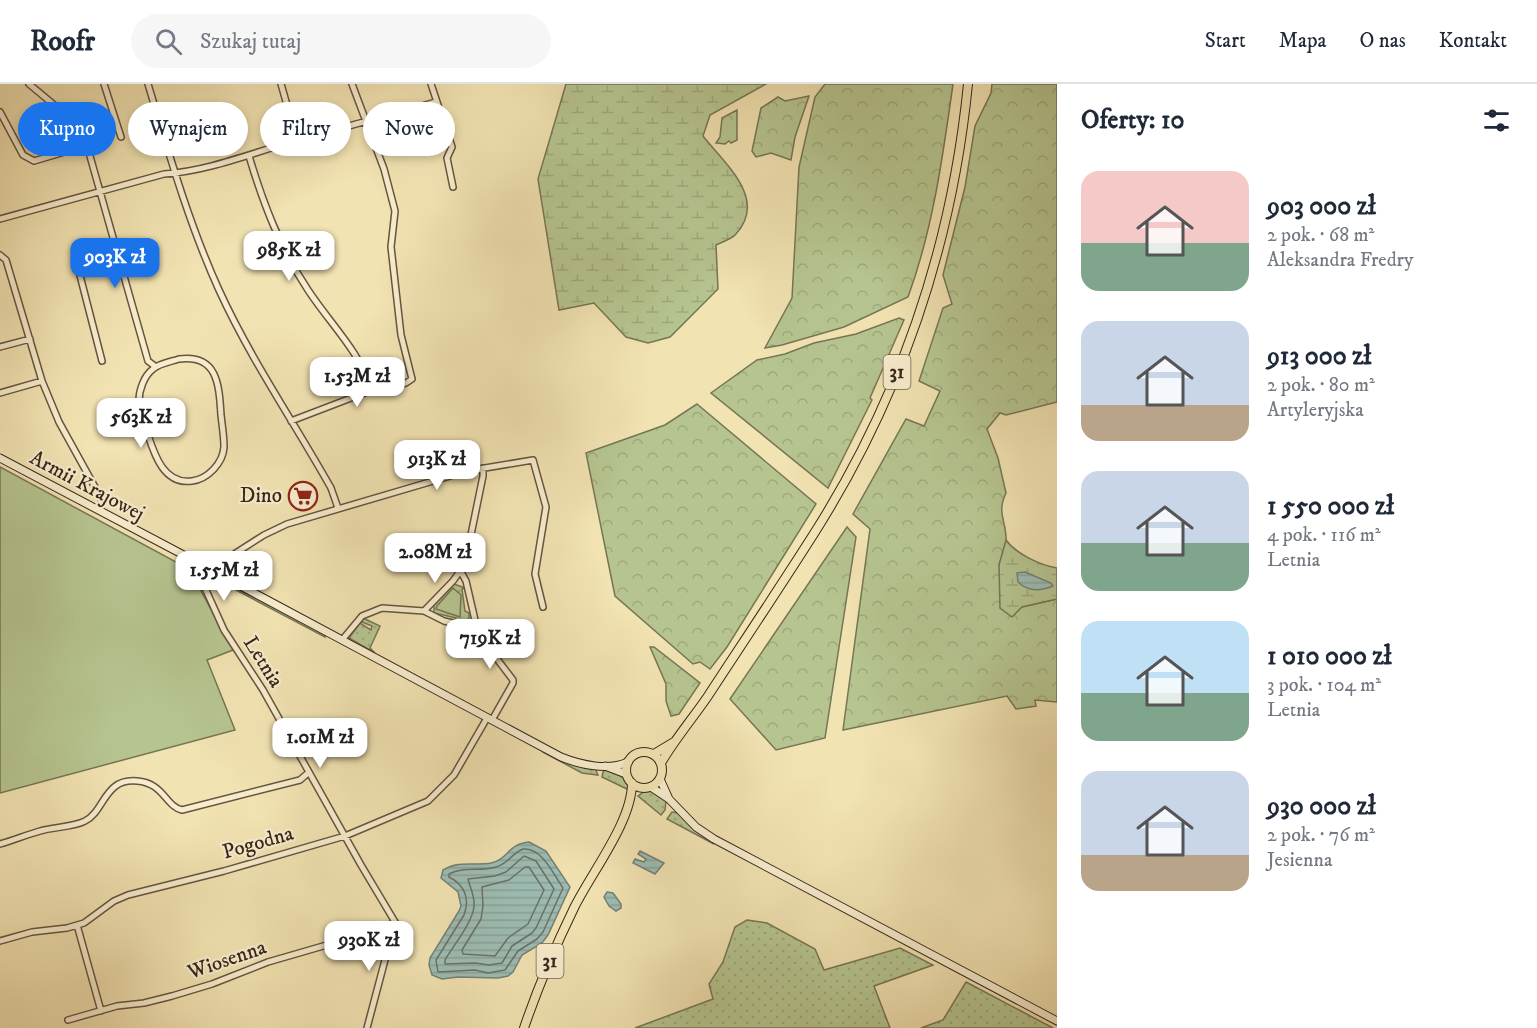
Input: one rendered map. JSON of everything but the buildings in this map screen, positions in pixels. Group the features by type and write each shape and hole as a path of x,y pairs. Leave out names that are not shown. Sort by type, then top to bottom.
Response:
{"main road":[{"name":"31","path":"629,804 660,779 663,771 661,763 717,682 824,517 881,411 914,332 943,235 959,158 968,84"},
{"name":"31","path":"628,762 633,755 639,752 654,754 675,741"},
{"path":"654,754 661,763"},
{"path":"628,762 626,774 632,783 647,788"},
{"name":"31","path":"524,1028 563,932 629,804 632,783"}],"street":[{"path":"29,84 51,102"},
{"path":"104,84 120,137"},
{"path":"148,84 174,173 219,290 252,356 331,488 338,508"},
{"path":"280,84 285,102"},
{"path":"352,84 363,112"},
{"path":"431,84 436,102"},
{"path":"0,112 18,146"},
{"path":"0,219 164,174 185,173 260,152"},
{"path":"24,156 29,160 48,156"},
{"path":"91,156 148,361 156,367"},
{"path":"249,156 270,222 291,264 309,292 359,358 372,390"},
{"path":"291,422 301,416 372,390 406,383 412,379 401,335 391,247 396,211 379,156"},
{"path":"448,156 453,187"},
{"path":"102,361 75,260 116,248"},
{"path":"0,255 6,260 42,381 59,422 101,497 102,503 98,510"},
{"path":"0,347 30,339"},
{"path":"179,359 196,359 208,366 217,380 224,448 216,466 200,479 179,480 166,472 156,458 138,405 144,380 156,367 179,359"},
{"path":"0,393 42,381"},
{"name":"Armii Krajowej","path":"0,458 569,760 586,765 605,766 628,762"},
{"path":"212,571 264,535 287,524 483,468 533,460 546,507 535,574 543,607"},
{"path":"424,611 461,572 468,550 483,468"},
{"name":"Letnia","path":"212,571 205,582 205,588 224,630 263,690 308,773 395,922"},
{"path":"342,640 357,620 373,610 389,608 424,611 444,621 470,624 475,620 466,581 461,572"},
{"name":"Pogodna","path":"0,941 32,932 78,925 128,895 224,871 345,836 428,801 454,775 513,683 491,651 475,620"},
{"name":"Armii Krajowej","path":"605,766 626,774"},
{"path":"0,844 40,831 85,821 95,812 107,794 116,786 131,780 152,785 161,790 176,808 182,810 300,780 308,773"},
{"path":"660,779 669,799"},
{"path":"647,788 669,799 699,830 1057,1021"},
{"path":"367,1028 395,922"},
{"name":"Wiosenna","path":"68,1020 172,996 277,960 382,929 395,922"},
{"path":"78,925 101,1011"}],"green space":[{"path":"566,84 766,84 710,115 703,136 740,182 747,208 745,221 736,234 716,245 718,289 670,337 648,343 626,337 594,303 559,310 538,179"},
{"path":"825,84 953,84 931,218 908,297 844,327 765,348 792,298 799,167 815,97"},
{"path":"992,84 1057,84 1057,402 1006,415 1000,413 987,429 998,458 1006,493 1002,512 1006,541 999,565 1022,607 1057,599 1057,702 1035,700 1036,706 1016,709 1007,696 843,730 870,529 853,514 906,419 924,426 940,391 919,381 943,308 952,304 943,275 965,187 975,126 991,93"},
{"path":"809,96 795,137 791,160 771,153 756,157 752,151 761,108 778,97 785,101"},
{"path":"737,110 737,140 725,144 716,143 720,137 722,118"},
{"path":"899,318 904,320 870,398 872,400 828,488 711,393 757,360 785,354 814,343 856,334"},
{"path":"697,404 816,504 727,647 710,669 700,662 693,664 615,596 586,453 665,425"},
{"path":"0,467 189,569 233,650 207,660 235,730 0,793"},
{"path":"847,527 856,537 825,738 776,750 730,699"},
{"path":"1006,540 1029,558 1057,568 1057,599 1022,607 1012,617 1000,608 999,565"},
{"path":"454,584 465,588 462,589 465,611 469,613 469,619 461,622 453,621 456,618 434,613 434,605"},
{"path":"231,586 325,634 325,637 232,588"},
{"path":"453,588 461,595 460,617 436,609"},
{"path":"363,618 380,626 370,648 375,653 349,638 360,623 371,630 372,626 362,622"},
{"path":"650,647 654,647 700,683 679,714 671,716 666,701 666,684"},
{"path":"544,751 595,768 598,775 582,773"},
{"path":"605,770 622,775 627,781 629,790 602,777"},
{"path":"652,790 666,801 665,810 661,815 638,796 645,791"},
{"path":"672,812 678,813 714,844 667,819"},
{"path":"747,920 767,923 815,949 824,970 900,948 933,965 874,986 890,1028 635,1028 713,999 709,984 723,962 735,927"},
{"path":"966,982 1053,1028 921,1028 943,1020"}],"water":[{"path":"1025,572 1053,586 1039,590 1026,588 1018,582 1017,573"},
{"path":"529,842 546,851 570,887 548,935 542,943 522,955 513,972 508,976 442,979 432,975 429,965 430,958 461,906 458,892 441,878 443,870 461,864 491,863 497,861 512,848"},
{"path":"640,851 664,863 655,874 633,863 635,859 644,862 646,859 638,854"},
{"path":"607,892 613,893 621,904 621,908 616,911 609,906 604,897"}],"place":[{"name":"Dino","path":"303,496"}]}
